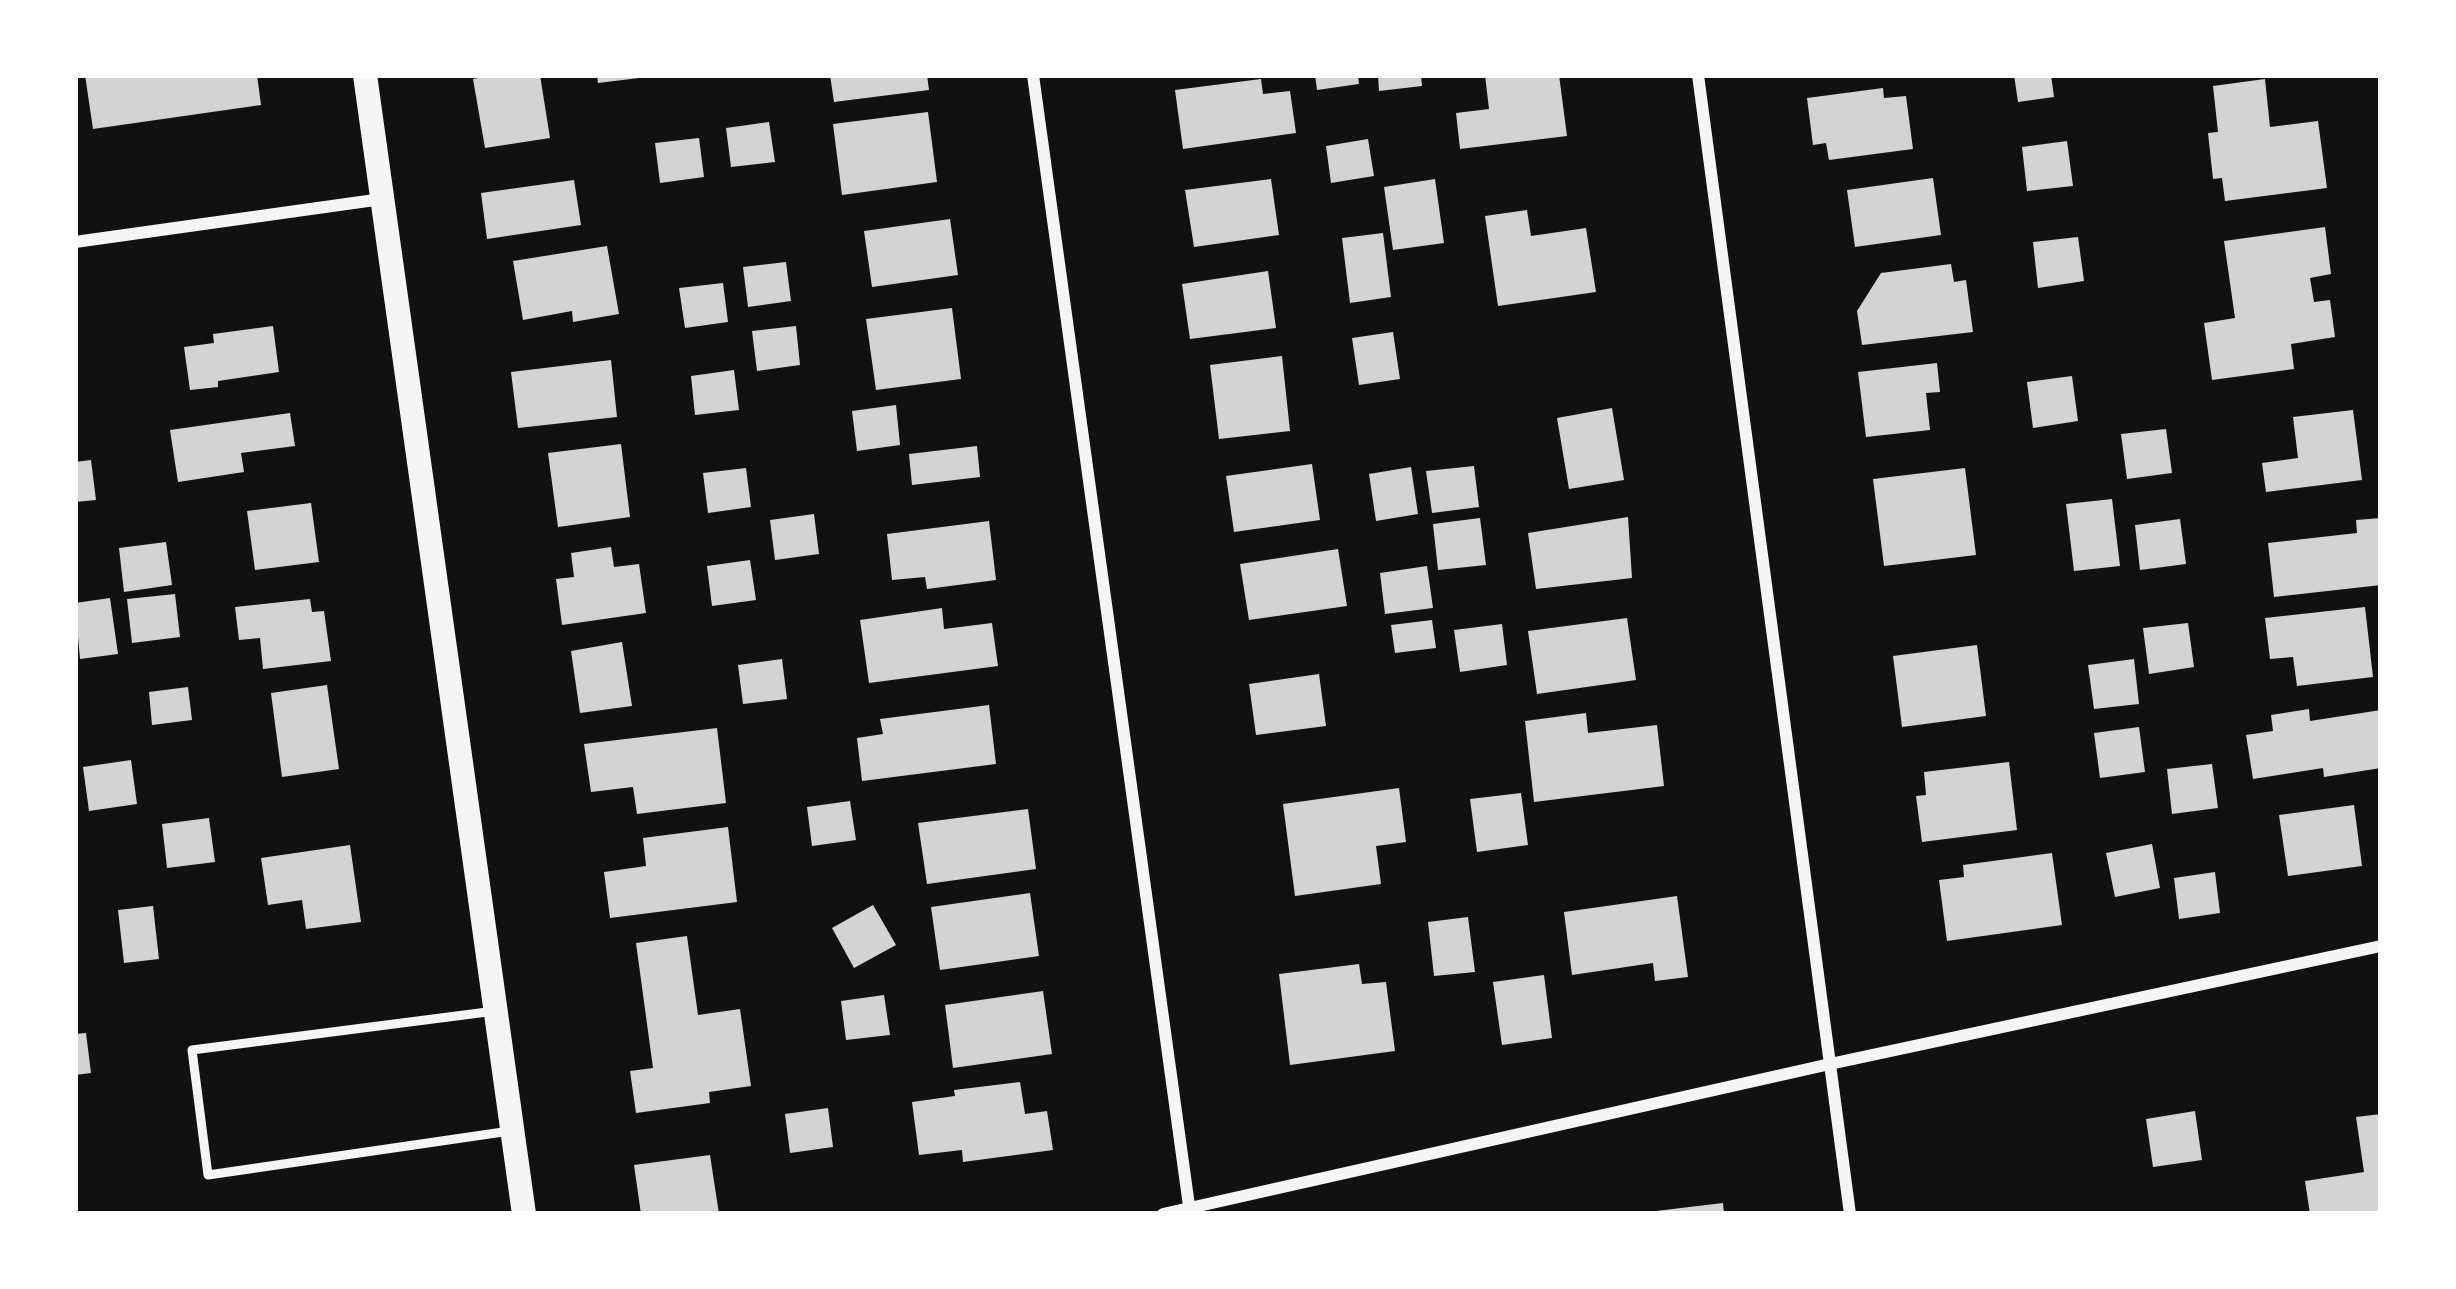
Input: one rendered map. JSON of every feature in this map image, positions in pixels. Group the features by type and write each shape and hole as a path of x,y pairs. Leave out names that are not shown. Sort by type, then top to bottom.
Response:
{"main road":[{"path":"365,75 524,1214"}],"street":[{"path":"1033,75 1190,1211"},
{"path":"1698,75 1850,1214"},
{"path":"75,242 382,199"},
{"path":"1163,1214 2381,946"}],"lane":[{"path":"495,1011 192,1049 208,1175 512,1131"}],"building":[{"path":"85,75 257,75 261,105 93,129"},
{"path":"540,75 550,138 485,148 473,79"},
{"path":"597,75 639,75 639,78 598,83"},
{"path":"830,75 927,75 929,90 834,102"},
{"path":"1315,75 1358,75 1359,84 1317,90"},
{"path":"1378,75 1421,75 1422,86 1379,91"},
{"path":"1485,75 1559,75 1567,136 1460,149 1456,113 1489,109"},
{"path":"2014,75 2051,75 2054,97 2018,102"},
{"path":"1261,79 1263,94 1290,91 1296,133 1183,149 1175,90"},
{"path":"2265,79 2270,127 2318,121 2327,188 2225,201 2222,178 2213,179 2208,133 2218,132 2213,86"},
{"path":"1883,88 1884,98 1906,96 1913,149 1829,160 1826,143 1813,145 1807,98"},
{"path":"928,112 937,182 842,195 833,124"},
{"path":"769,122 775,162 731,167 726,128"},
{"path":"699,138 704,177 660,183 655,143"},
{"path":"1368,139 1374,176 1331,183 1326,146"},
{"path":"2067,141 2073,186 2027,191 2022,147"},
{"path":"1933,178 1941,235 1855,247 1847,190"},
{"path":"1271,179 1279,235 1194,247 1185,190"},
{"path":"1435,179 1444,243 1393,250 1384,187"},
{"path":"574,180 581,225 487,239 481,193"},
{"path":"1527,210 1531,236 1586,228 1596,292 1498,306 1485,216"},
{"path":"950,219 958,275 872,287 864,231"},
{"path":"2325,227 2331,274 2310,278 2314,302 2330,300 2335,337 2291,344 2294,369 2212,380 2204,323 2235,318 2224,241"},
{"path":"1383,233 1391,297 1350,303 1342,238"},
{"path":"2078,237 2084,281 2038,288 2033,242"},
{"path":"607,246 619,314 573,322 572,311 523,320 513,261"},
{"path":"786,262 791,301 748,307 743,267"},
{"path":"1951,264 1954,282 1966,280 1973,332 1862,345 1857,311 1881,273"},
{"path":"1268,271 1276,328 1190,339 1182,284"},
{"path":"723,283 728,322 685,328 679,288"},
{"path":"952,308 961,379 876,390 866,319"},
{"path":"273,326 279,372 190,390 184,347 214,343 213,334"},
{"path":"796,326 800,365 757,371 752,331"},
{"path":"1393,332 1400,379 1359,385 1352,338"},
{"path":"1282,356 1290,431 1219,439 1210,365"},
{"path":"611,360 617,417 518,428 511,372"},
{"path":"1937,363 1940,392 1926,393 1930,430 1866,437 1858,372"},
{"path":"734,370 739,410 695,415 691,376"},
{"path":"2072,376 2078,421 2033,428 2027,382"},
{"path":"896,405 900,445 857,451 852,411"},
{"path":"1612,408 1624,480 1569,489 1557,418"},
{"path":"2353,410 2362,480 2266,492 2262,463 2298,458 2293,417"},
{"path":"290,413 295,446 241,453 244,472 178,482 170,430"},
{"path":"2166,429 2172,473 2127,479 2121,434"},
{"path":"621,444 630,517 558,527 548,453"},
{"path":"977,446 980,477 912,485 909,454"},
{"path":"91,460 96,500 75,502 75,462"},
{"path":"1312,464 1320,520 1234,532 1226,476"},
{"path":"1474,466 1479,507 1432,513 1426,471"},
{"path":"1411,467 1418,514 1376,521 1369,474"},
{"path":"746,468 751,507 708,513 703,473"},
{"path":"1965,468 1976,555 1884,566 1873,479"},
{"path":"2112,499 2120,566 2074,571 2066,504"},
{"path":"311,503 319,562 255,570 247,511"},
{"path":"814,514 819,554 775,560 770,520"},
{"path":"1628,517 1632,578 1536,589 1528,533"},
{"path":"1480,518 1486,565 1438,570 1433,524"},
{"path":"2381,518 2381,585 2274,597 2268,543 2357,533 2356,520"},
{"path":"2180,519 2186,564 2140,570 2135,525"},
{"path":"989,521 996,580 927,589 925,577 892,580 887,534"},
{"path":"166,542 172,585 124,592 119,548"},
{"path":"611,547 614,567 639,564 646,613 562,625 556,579 574,577 571,553"},
{"path":"1338,549 1347,606 1249,620 1240,564"},
{"path":"750,560 756,600 712,606 707,566"},
{"path":"1427,566 1433,608 1385,614 1380,573"},
{"path":"175,594 180,637 132,643 127,599"},
{"path":"110,598 118,654 80,659 75,603"},
{"path":"310,599 312,612 324,611 331,661 263,669 260,638 239,640 235,607"},
{"path":"2365,607 2373,677 2297,686 2293,657 2270,659 2265,618"},
{"path":"942,608 944,629 992,623 998,666 869,683 860,620"},
{"path":"1627,618 1636,680 1537,694 1528,631"},
{"path":"1432,620 1436,648 1395,653 1391,625"},
{"path":"2188,623 2194,667 2149,674 2143,628"},
{"path":"1502,624 1507,665 1460,672 1454,630"},
{"path":"622,642 632,706 580,713 571,651"},
{"path":"1977,645 1986,716 1902,727 1893,656"},
{"path":"782,659 787,699 743,704 738,665"},
{"path":"2134,659 2139,704 2094,709 2088,665"},
{"path":"1319,674 1326,726 1256,735 1249,684"},
{"path":"327,685 339,769 282,777 271,693"},
{"path":"188,687 192,720 152,725 149,692"},
{"path":"989,705 996,764 862,781 857,738 883,734 880,719"},
{"path":"2309,709 2310,721 2381,710 2381,768 2324,777 2323,768 2253,779 2246,735 2273,731 2271,715"},
{"path":"1586,713 1588,733 1657,725 1664,786 1534,802 1525,721"},
{"path":"2139,727 2145,772 2100,778 2094,733"},
{"path":"717,728 726,803 637,814 633,787 591,792 584,744"},
{"path":"131,760 137,804 89,811 83,767"},
{"path":"2009,762 2017,830 1922,842 1916,796 1926,795 1924,772"},
{"path":"2212,764 2218,808 2172,814 2167,769"},
{"path":"1399,788 1406,842 1376,846 1381,884 1295,896 1283,804"},
{"path":"1521,793 1528,845 1477,852 1470,799"},
{"path":"850,801 856,840 812,846 807,807"},
{"path":"2354,805 2362,866 2288,876 2279,815"},
{"path":"1028,809 1036,869 927,884 918,823"},
{"path":"209,818 215,862 167,868 162,824"},
{"path":"728,827 737,902 610,918 604,872 646,866 643,838"},
{"path":"2152,844 2160,888 2115,897 2106,853"},
{"path":"350,845 361,922 306,929 302,900 268,905 261,858"},
{"path":"2052,853 2062,925 1947,941 1939,880 1964,877 1963,865"},
{"path":"2215,872 2220,913 2179,919 2174,878"},
{"path":"1030,893 1039,956 940,970 931,907"},
{"path":"1677,896 1688,977 1655,981 1653,963 1572,975 1564,912"},
{"path":"873,905 896,945 854,968 832,928"},
{"path":"153,906 159,959 124,963 118,910"},
{"path":"1468,917 1475,972 1434,976 1428,922"},
{"path":"687,936 698,1015 740,1009 751,1086 709,1092 710,1103 636,1113 630,1071 653,1068 636,943"},
{"path":"1359,964 1362,984 1386,982 1395,1051 1290,1065 1279,974"},
{"path":"1544,975 1552,1038 1502,1045 1493,982"},
{"path":"1043,991 1052,1054 953,1068 945,1005"},
{"path":"884,995 890,1035 846,1040 841,1001"},
{"path":"86,1033 91,1073 75,1075 75,1034"},
{"path":"1020,1082 1025,1114 1047,1111 1053,1150 963,1162 962,1150 919,1155 912,1102 955,1096 954,1090"},
{"path":"828,1108 833,1147 790,1153 785,1114"},
{"path":"2195,1111 2202,1160 2153,1167 2146,1119"},
{"path":"2381,1114 2381,1214 2310,1214 2305,1181 2364,1172 2356,1117"},
{"path":"710,1155 719,1214 641,1214 634,1165"},
{"path":"1723,1203 1724,1214 1656,1214 1656,1211"}]}
